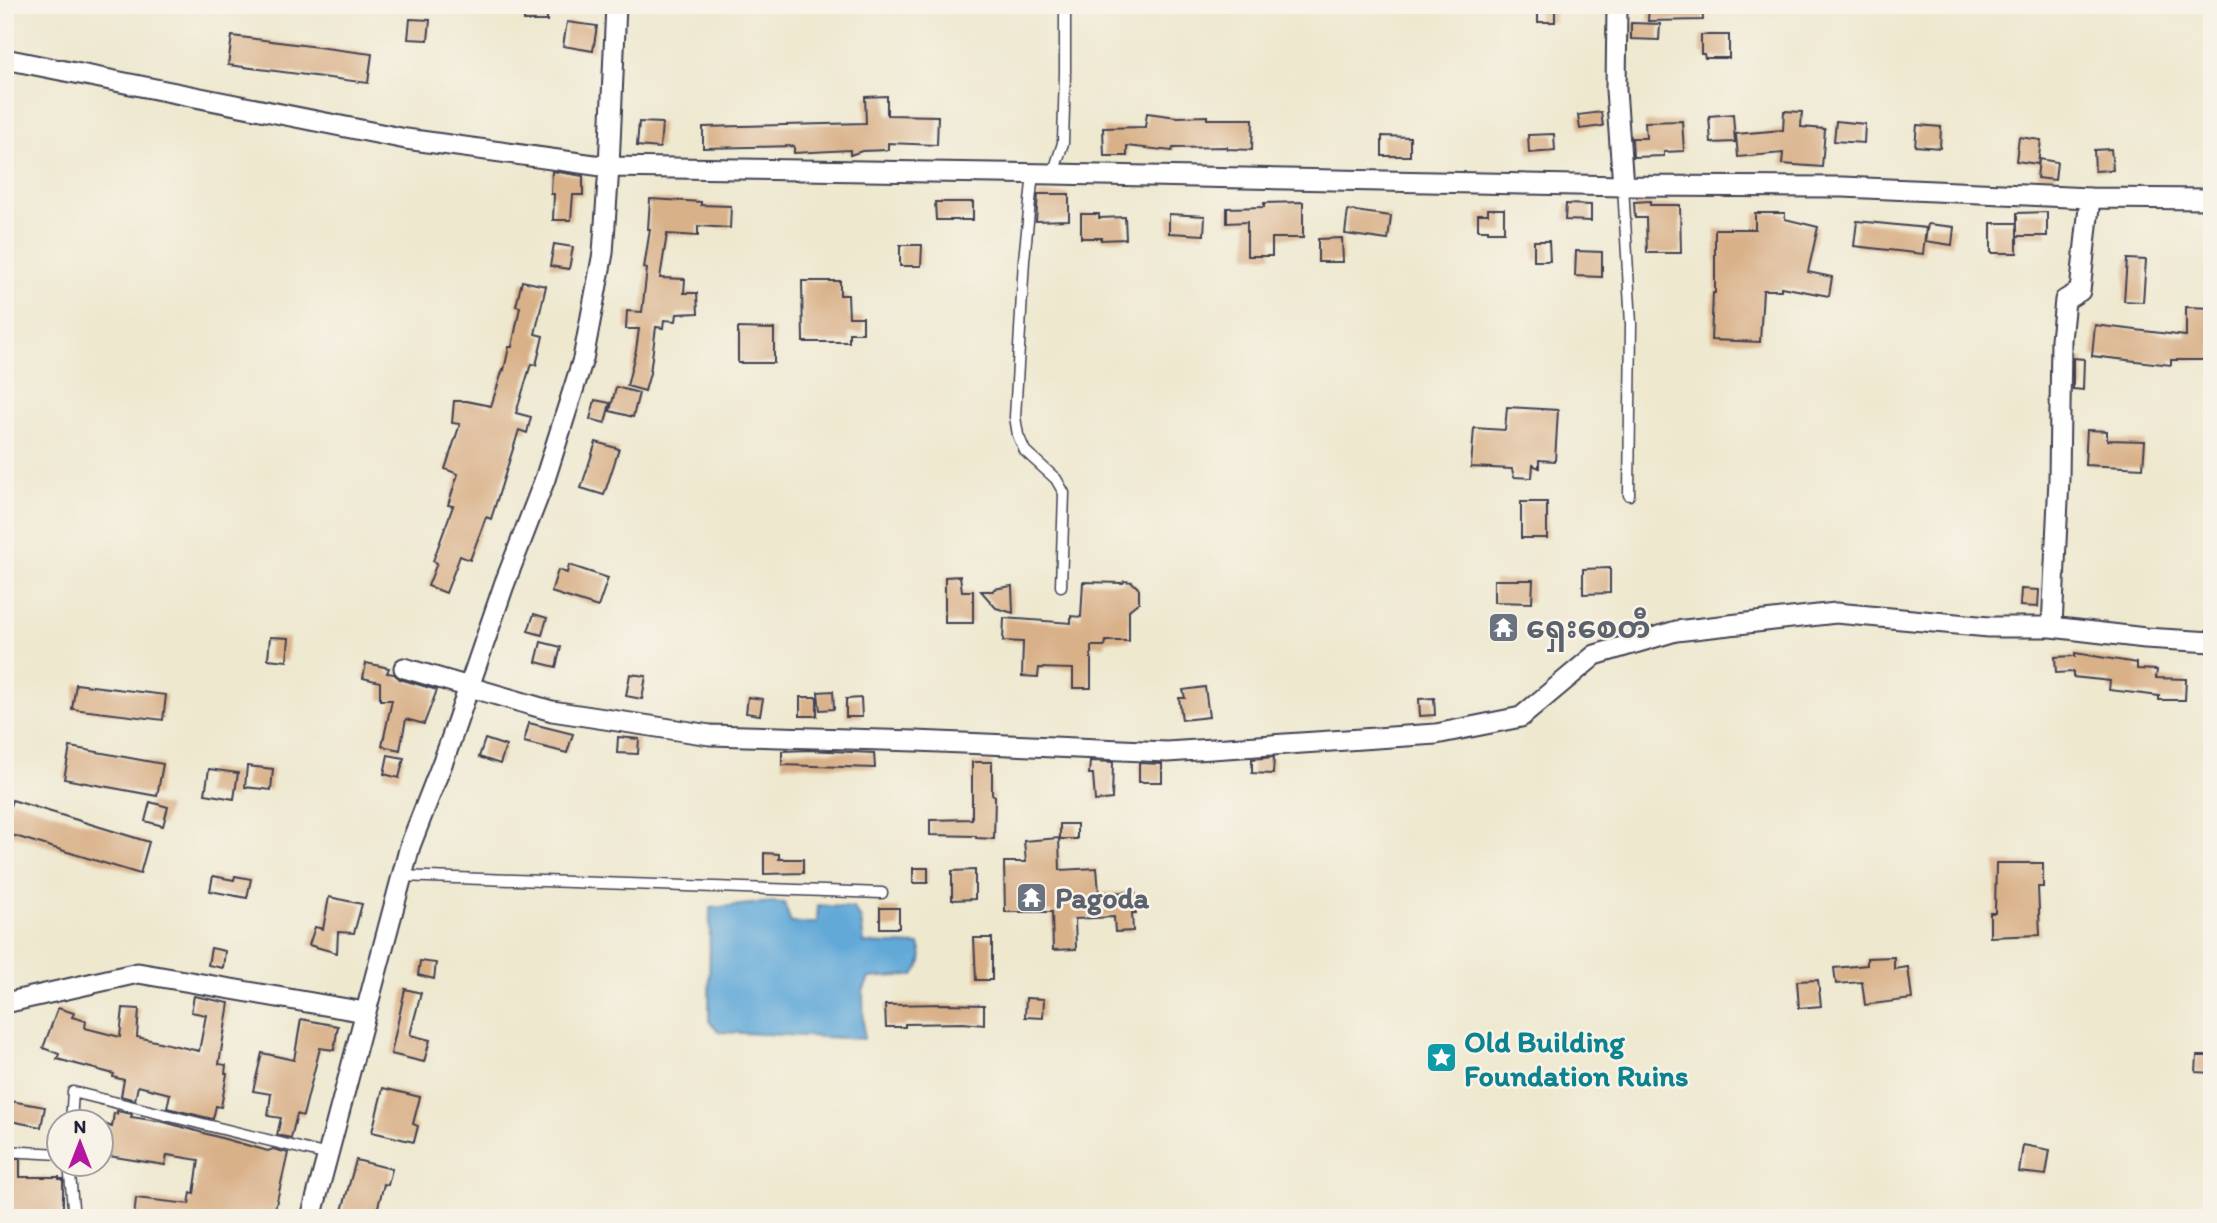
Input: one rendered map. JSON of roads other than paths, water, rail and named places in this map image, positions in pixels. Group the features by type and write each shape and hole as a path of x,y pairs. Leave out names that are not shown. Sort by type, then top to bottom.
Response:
{"street":[{"path":"312,1218 400,876 504,585 545,479 583,359 603,253 616,5"},
{"path":"1617,5 1616,90 1623,186"},
{"path":"5,60 406,139 609,167 1623,186 1843,187 2090,198 2212,199"},
{"path":"2052,627 2059,479 2061,340 2065,300 2080,291 2090,198"},
{"path":"404,668 551,711 710,734 1167,752 1436,734 1521,717 1595,655 1676,631 1836,613 1989,627 2052,627 2145,638 2212,642"},
{"path":"5,1003 138,973 365,1012"}],"lane":[{"path":"1054,174 1063,143 1065,5"},
{"path":"1033,173 1024,260 1015,417 1017,435 1025,451 1056,479 1064,493 1061,586"},
{"path":"1623,186 1631,324 1629,495"},
{"path":"400,876 882,893"},
{"path":"72,1108 73,1092 328,1155"},
{"path":"5,1151 46,1153"},
{"path":"70,1178 74,1218"}],"water":[{"path":"784,903 791,923 817,923 818,905 853,908 861,919 864,943 919,945 921,960 914,975 869,978 863,991 864,1039 720,1032 709,1021 710,908"}],"place":[{"name":"ရှေးစေတီ","path":"1503,627"},
{"name":"Pagoda","path":"1032,897"},
{"name":"Old Building Foundation Ruins","path":"1441,1058"}]}
